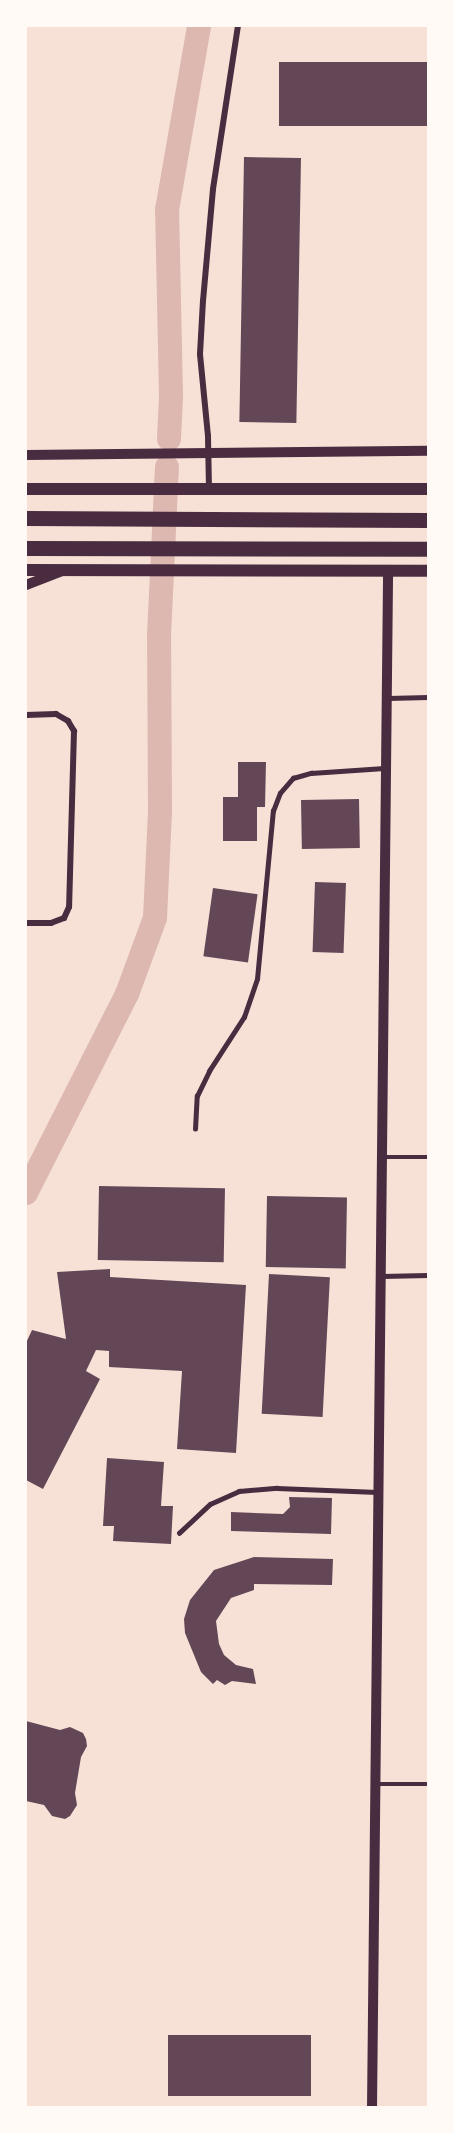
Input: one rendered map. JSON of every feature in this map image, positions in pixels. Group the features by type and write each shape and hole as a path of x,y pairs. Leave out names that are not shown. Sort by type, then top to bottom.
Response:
{"main road":[{"path":"26,489 429,489"},
{"path":"26,518 429,520"},
{"path":"26,548 429,549"},
{"path":"26,570 429,571"}],"street":[{"path":"207,489 209,453 200,354 203,301 213,189 238,26"},
{"path":"26,454 429,451"},
{"path":"26,585 66,570"},
{"path":"372,2108 388,572"},
{"path":"26,715 56,714 68,721 74,731 69,907 64,918 51,923 26,922"}],"lane":[{"path":"388,698 429,697"},
{"path":"195,1129 197,1096 209,1071 244,1017 257,979 273,811 280,793 293,778 312,773 387,768"},
{"path":"383,1157 429,1157"},
{"path":"382,1276 429,1275"},
{"path":"179,1533 210,1504 239,1491 277,1488 380,1492"},
{"path":"376,1784 429,1784"}],"building":[{"path":"279,62 428,62 428,126 279,126"},
{"path":"244,157 301,158 296,423 239,422"},
{"path":"238,762 266,762 265,807 257,807 257,841 223,841 223,797 238,797"},
{"path":"359,799 360,848 302,849 301,800"},
{"path":"315,882 346,883 344,953 313,952"},
{"path":"213,888 258,894 248,963 203,956"},
{"path":"99,1186 225,1188 224,1262 98,1260"},
{"path":"267,1196 347,1197 346,1268 266,1267"},
{"path":"110,1269 110,1277 246,1285 236,1453 177,1449 182,1371 109,1367 109,1351 96,1350 86,1371 100,1379 43,1489 26,1480 26,1343 32,1330 66,1339 57,1272"},
{"path":"269,1274 330,1277 323,1417 262,1414"},
{"path":"107,1458 164,1462 161,1506 173,1506 171,1544 113,1541 114,1526 103,1526"},
{"path":"289,1497 332,1498 331,1534 231,1531 231,1512 283,1514 290,1507"},
{"path":"254,1557 333,1559 332,1585 254,1584 254,1590 231,1598 216,1621 219,1644 224,1655 236,1665 253,1669 256,1684 232,1681 225,1685 217,1680 213,1684 201,1672 185,1633 184,1619 190,1600 214,1570"},
{"path":"26,1721 60,1730 70,1727 83,1733 86,1739 87,1746 81,1757 75,1793 77,1805 70,1816 65,1819 52,1816 44,1805 26,1801"},
{"path":"168,2035 311,2035 311,2096 168,2096"}],"waterway":[{"path":"169,439 171,396 167,210 199,26"},
{"path":"26,1193 127,994 155,918 160,810 159,636 167,467"}]}
